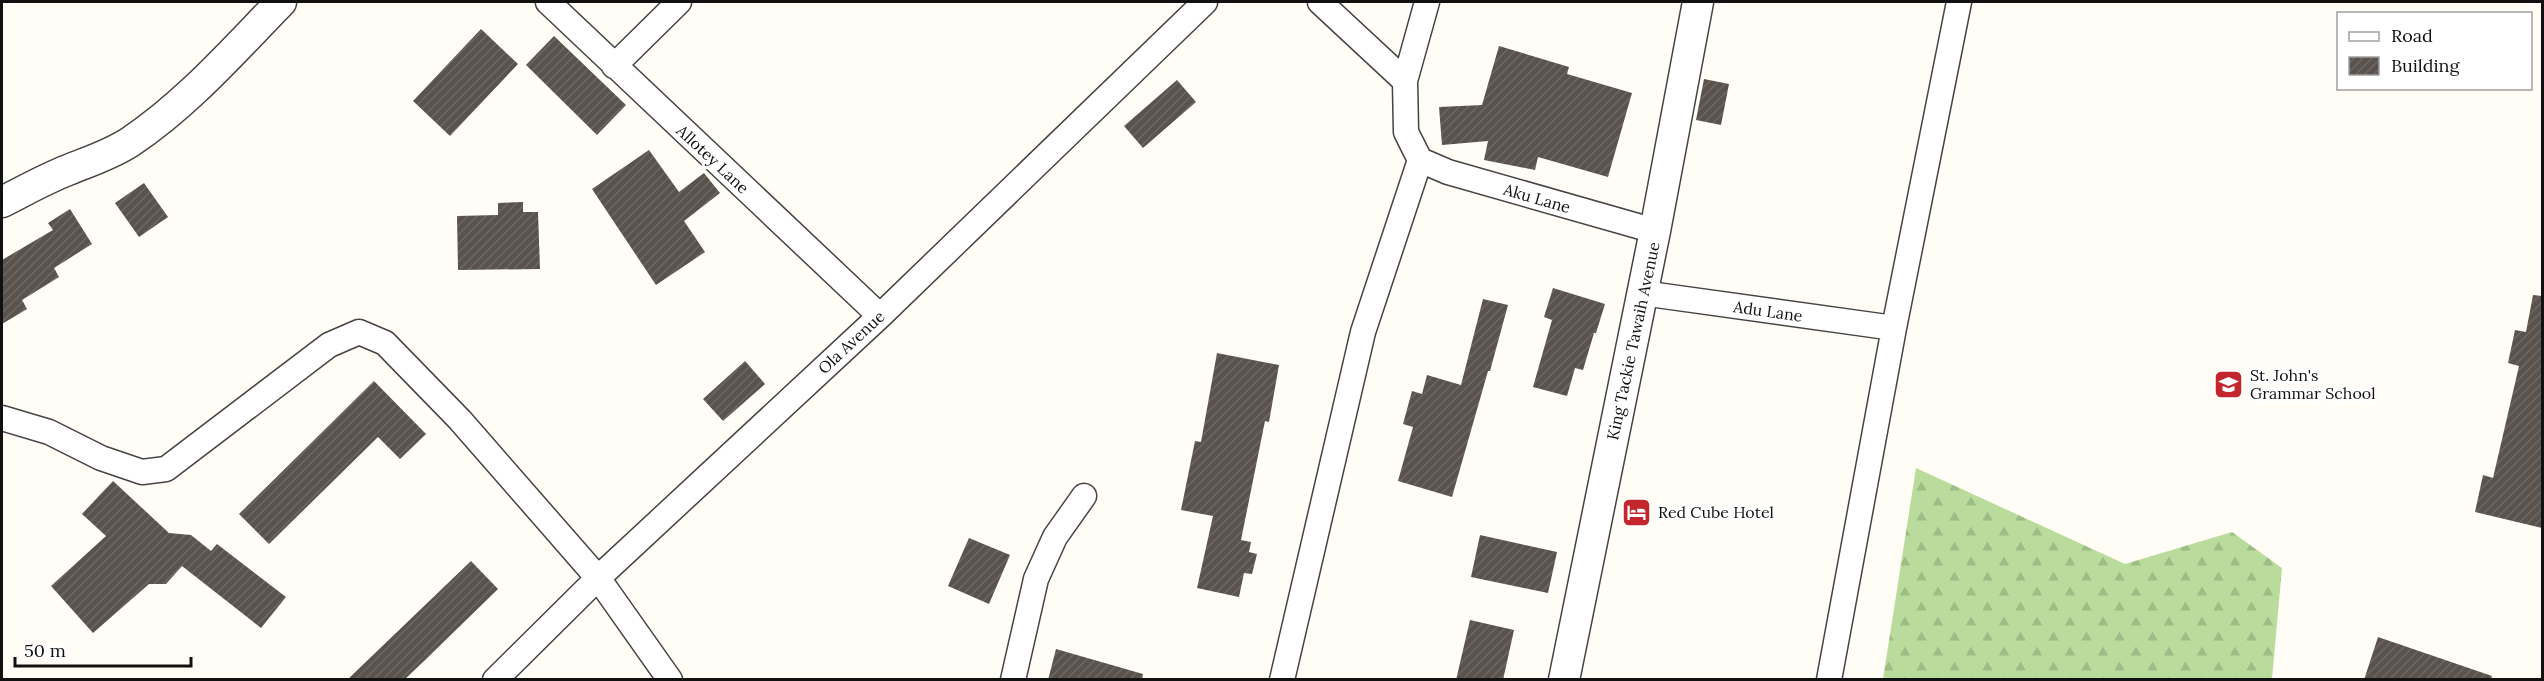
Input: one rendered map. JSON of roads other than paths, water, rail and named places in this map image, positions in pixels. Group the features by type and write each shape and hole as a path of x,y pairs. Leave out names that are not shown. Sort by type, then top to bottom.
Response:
{"street":[{"path":"2,202 68,170 97,160 129,143 156,123 210,74 281,2"},
{"name":"Allotey Lane","path":"548,2 880,316"},
{"path":"614,66 679,2"},
{"name":"Ola Avenue","path":"495,680 598,578 880,316 1205,2"},
{"path":"1320,2 1405,81"},
{"path":"1282,680 1363,332 1420,160 1407,132 1405,81 1427,2"},
{"name":"King Tackie Tawaih Avenue","path":"1564,680 1655,231 1698,2"},
{"path":"1829,680 1894,328 1959,2"},
{"name":"Aku Lane","path":"1420,160 1448,172 1655,231"},
{"name":"Adu Lane","path":"1642,293 1894,328"},
{"path":"2,418 49,432 101,458 142,472 166,469 329,345 359,332 385,344 452,412 598,578 670,680"},
{"path":"1013,680 1036,579 1055,537 1084,496"}],"place":[{"name":"St. John's Grammar School","path":"2229,384"},
{"name":"Red Cube Hotel","path":"1637,512"}]}
